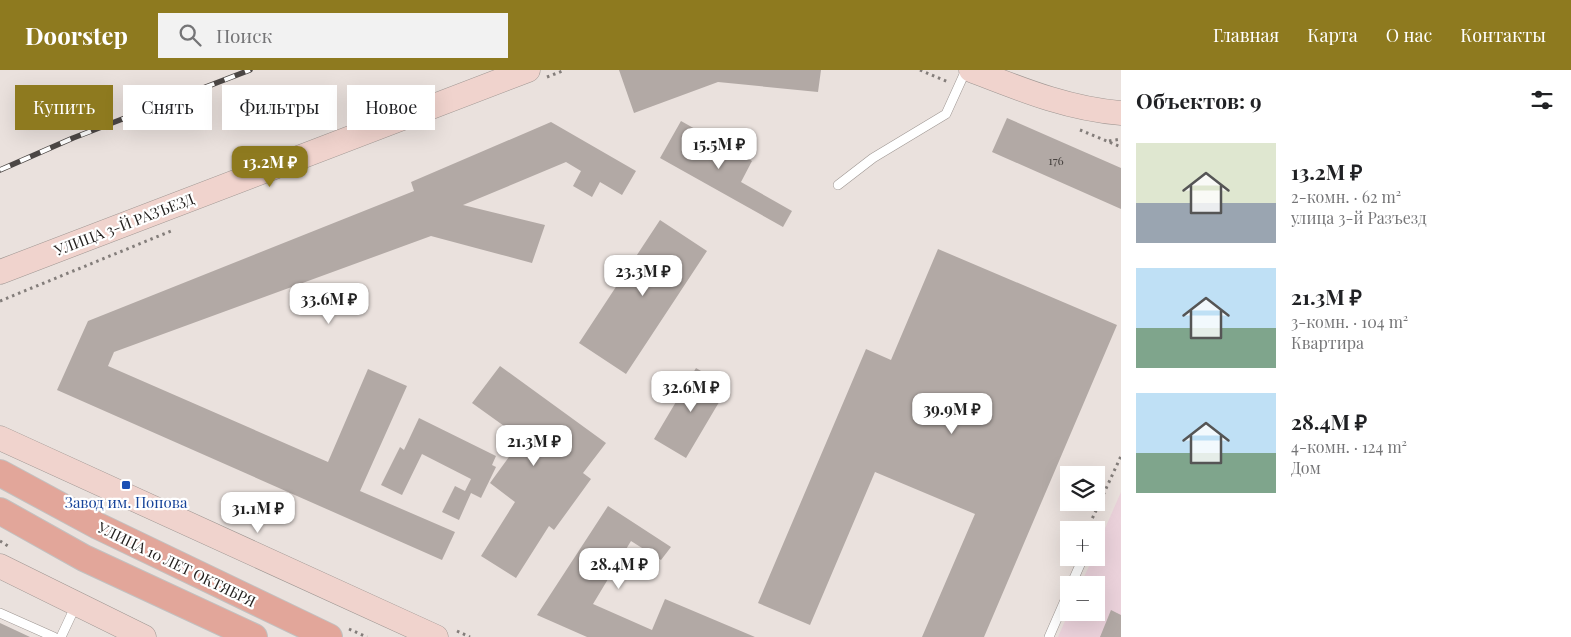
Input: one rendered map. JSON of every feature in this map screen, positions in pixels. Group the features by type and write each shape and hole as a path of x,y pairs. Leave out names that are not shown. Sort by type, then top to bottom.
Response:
{"main road":[{"name":"УЛИЦА 3-Й РАЗЪЕЗД","path":"0,272 528,70"},
{"path":"971,70 1039,96 1100,112 1121,113"},
{"path":"0,438 436,637"},
{"name":"УЛИЦА 10 ЛЕТ ОКТЯБРЯ","path":"0,473 98,526 329,637"},
{"path":"0,511 84,558 254,637"},
{"path":"0,566 144,637"}],"lane":[{"path":"838,185 873,158 946,114 966,70"},
{"path":"62,637 76,604"},
{"path":"1049,637 1060,612"},
{"path":"0,613 54,637"}],"path":[{"path":"1107,141 1121,139"},
{"path":"1091,521 1121,456"}],"shaded area":[{"path":"1121,492 1121,637 1058,637 1065,621 1105,621 1105,576 1084,576 1089,566 1105,566 1105,528"}],"building":[{"path":"619,70 821,70 818,92 718,82 634,113"},
{"path":"1007,118 1121,168 1121,209 992,152"},
{"path":"681,121 752,161 741,182 792,211 783,227 660,158"},
{"path":"551,122 636,171 622,195 600,182 592,197 573,186 581,171 566,162 463,205 545,225 532,263 431,236 114,352 108,366 328,462 368,369 407,386 360,491 455,532 442,560 57,390 88,321 414,191 411,182"},
{"path":"660,220 707,251 626,374 579,343"},
{"path":"938,249 1117,325 984,637 922,637 975,514 875,472 810,625 758,603 866,349 891,360"},
{"path":"500,366 606,443 583,473 591,479 554,530 549,526 516,578 481,556 515,502 490,483 522,439 472,403"},
{"path":"696,368 728,387 686,458 654,439"},
{"path":"419,418 496,456 492,465 496,467 481,498 471,493 459,520 442,512 455,486 465,491 471,479 422,454 402,495 381,485 400,447 404,450"},
{"path":"608,506 671,547 661,560 631,541 593,604 652,630 665,599 755,637 587,637 537,615"},
{"path":"1111,610 1121,615 1121,637 1100,637"},
{"path":"0,623 30,637 0,637"}],"railway":[{"path":"0,170 73,138 250,70"}],"place":[{"name":"Завод им. Попова","path":"126,485"}]}
